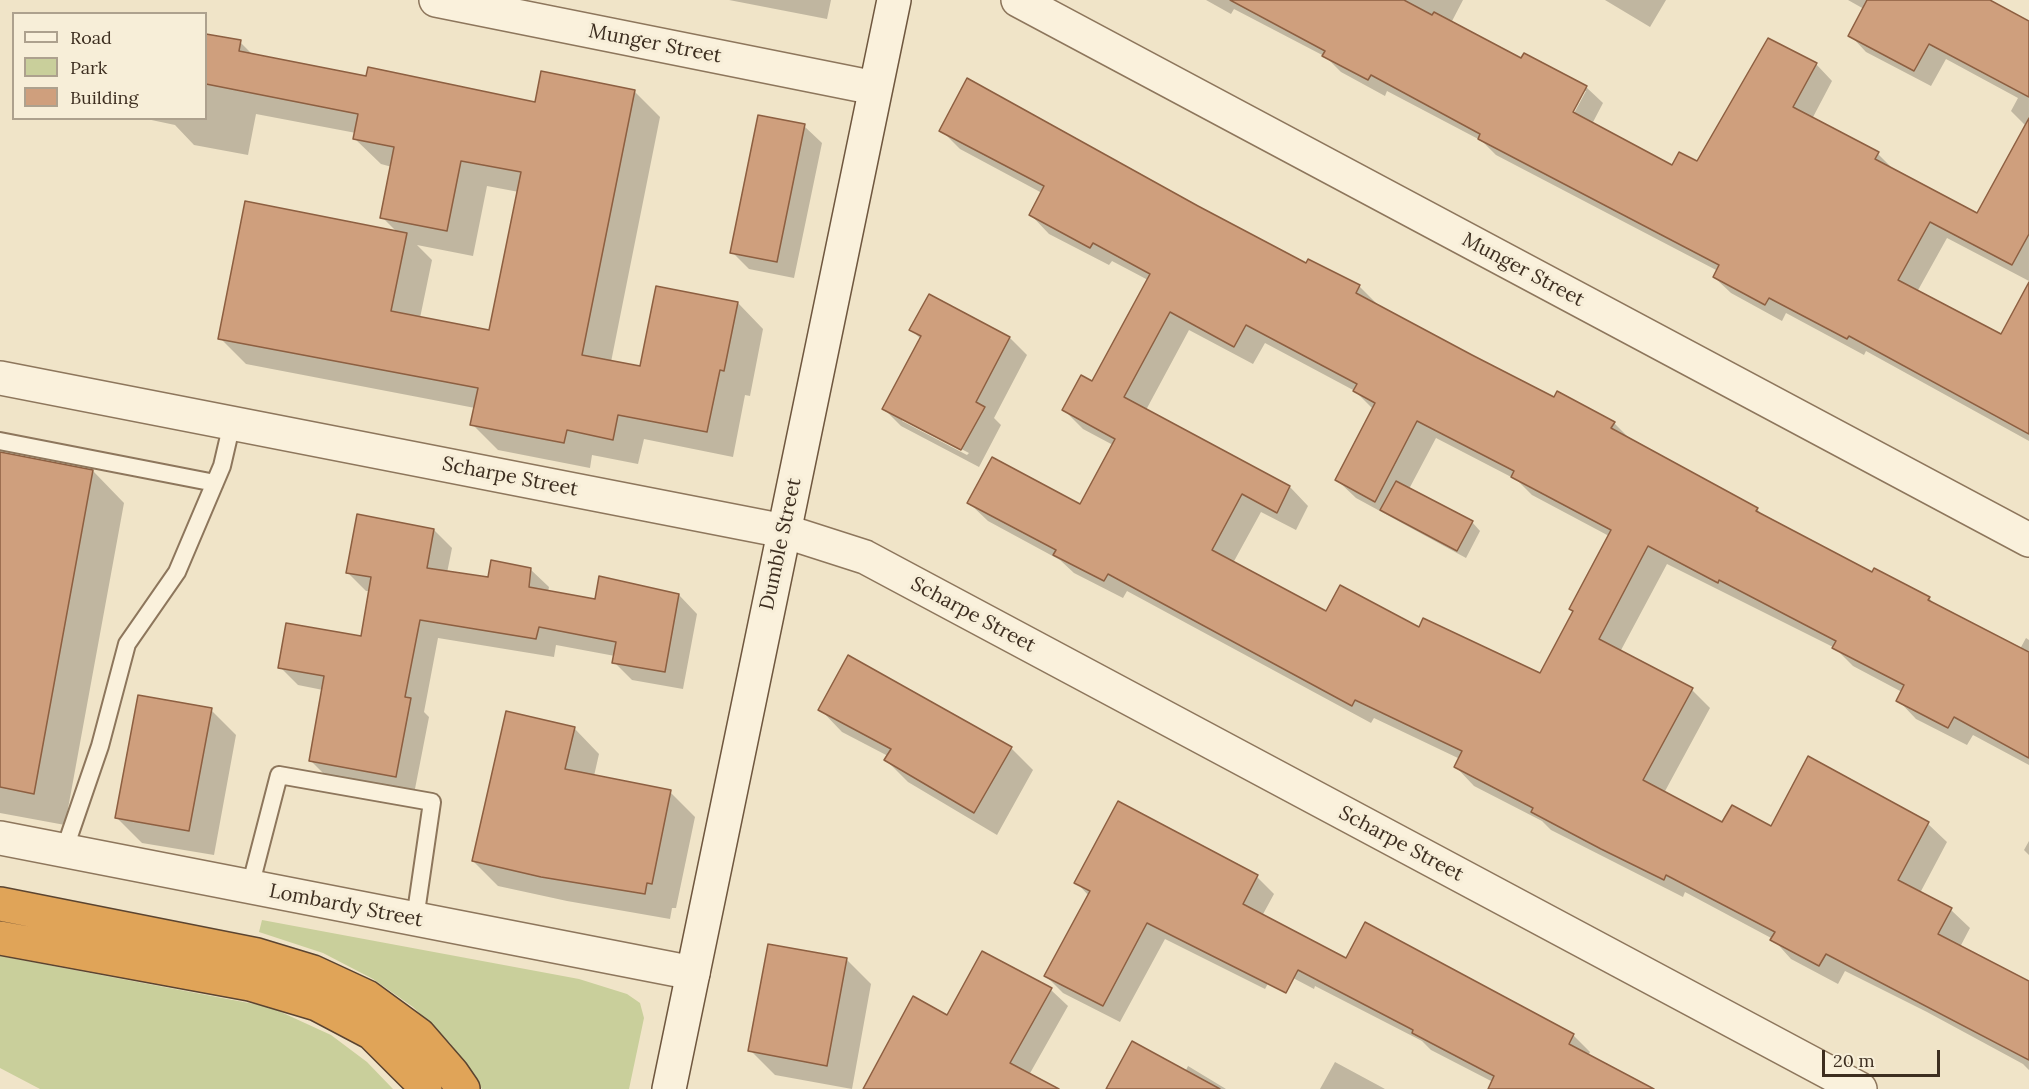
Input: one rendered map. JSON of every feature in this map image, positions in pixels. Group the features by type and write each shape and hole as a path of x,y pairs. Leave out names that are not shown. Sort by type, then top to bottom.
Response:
{"highway":[{"path":"0,904 253,970 372,1033 425,1089"},
{"path":"0,938 253,970 313,972 366,997 419,1035 452,1072 463,1089"}],"street":[{"name":"Munger Street","path":"436,0 875,88"},
{"name":"Dumble Street","path":"673,1087 693,974 894,0"},
{"name":"Munger Street","path":"1018,0 2029,540"},
{"name":"Scharpe Street","path":"0,378 784,531 865,557 1860,1089"},
{"name":"Lombardy Street","path":"0,838 693,974"}],"lane":[{"path":"64,851 100,746 127,644 177,572 222,466 232,423"},
{"path":"0,441 215,483"},
{"path":"250,887 279,775 432,802 415,919"}],"green space":[{"path":"262,920 579,979 627,994 640,1003 644,1018 629,1089 482,1089 450,1043 413,1007 373,979 323,953 259,932"},
{"path":"0,956 270,1007 331,1035 367,1062 393,1089 40,1089 0,1068"}],"building":[{"path":"1230,0 1404,0 1432,15 1434,12 1521,58 1524,53 1587,86 1573,112 1672,165 1679,152 1697,161 1768,38 1817,63 1793,107 1879,152 1875,159 1977,213 2029,118 2029,234 2012,265 1930,222 1898,280 2001,334 2029,282 2029,434 1849,336 1847,339 1769,298 1765,305 1713,277 1719,265 1478,139 1480,134 1371,75 1368,80 1322,56 1325,51"},
{"path":"1867,0 1990,0 2029,21 2029,97 1929,44 1914,71 1848,36"},
{"path":"207,34 241,40 239,51 366,76 368,67 535,102 541,71 635,90 582,355 640,366 656,286 738,302 724,371 720,370 707,432 618,415 613,440 567,430 564,443 470,425 478,388 218,339 245,201 407,233 391,311 489,330 521,172 461,161 447,231 380,218 394,147 353,139 358,114 207,84"},
{"path":"967,78 1306,263 1308,259 1360,285 1356,293 1472,355 1554,397 1557,391 1615,422 1611,428 1758,508 1756,511 1872,572 1874,568 1930,597 1928,600 2029,652 2029,758 1954,717 1948,728 1896,701 1904,685 1832,648 1836,641 1648,546 1599,639 1693,688 1643,780 1722,822 1732,805 1771,826 1808,756 1929,822 1898,880 1952,908 1938,934 2029,981 2029,1060 1826,954 1819,966 1770,940 1775,932 1666,875 1664,880 1601,849 1531,812 1533,808 1454,767 1462,751 1355,700 1352,706 1108,574 1104,581 1053,555 1056,550 967,503 992,457 1080,504 1115,439 1062,410 1081,375 1092,381 1150,274 1093,243 1090,248 1029,215 1044,186 939,131","holes":["1170,312 1234,347 1246,325 1357,384 1353,391 1375,403 1335,480 1375,502 1417,421 1514,471 1511,477 1611,530 1569,609 1573,611 1540,673 1423,618 1419,627 1340,585 1326,611 1212,550 1242,494 1277,513 1290,486 1124,397"]},
{"path":"758,115 805,124 777,262 730,253"},
{"path":"929,294 1010,337 976,402 985,407 961,450 882,409 921,336 909,330"},
{"path":"0,452 93,470 34,794 0,787"},
{"path":"1396,481 1473,521 1457,551 1380,510"},
{"path":"357,514 434,529 427,568 488,577 491,560 531,568 529,587 595,599 599,576 679,594 665,672 612,663 616,642 539,627 536,639 420,620 405,697 411,698 396,777 309,761 324,676 278,668 286,623 361,636 371,577 346,573"},
{"path":"848,655 1012,747 974,813 884,760 891,749 818,710"},
{"path":"138,695 212,708 189,831 115,818"},
{"path":"506,711 575,727 565,769 671,790 652,884 647,883 645,894 541,877 472,861"},
{"path":"1118,801 1258,875 1243,904 1346,958 1365,922 1574,1034 1569,1044 1654,1089 1488,1089 1494,1076 1412,1033 1413,1030 1298,970 1286,993 1147,923 1103,1006 1044,976 1090,891 1074,883"},
{"path":"768,944 847,958 827,1066 748,1051"},
{"path":"982,951 1052,988 1010,1063 1059,1089 863,1089 913,996 947,1015"},
{"path":"1132,1041 1220,1089 1106,1089"}]}
